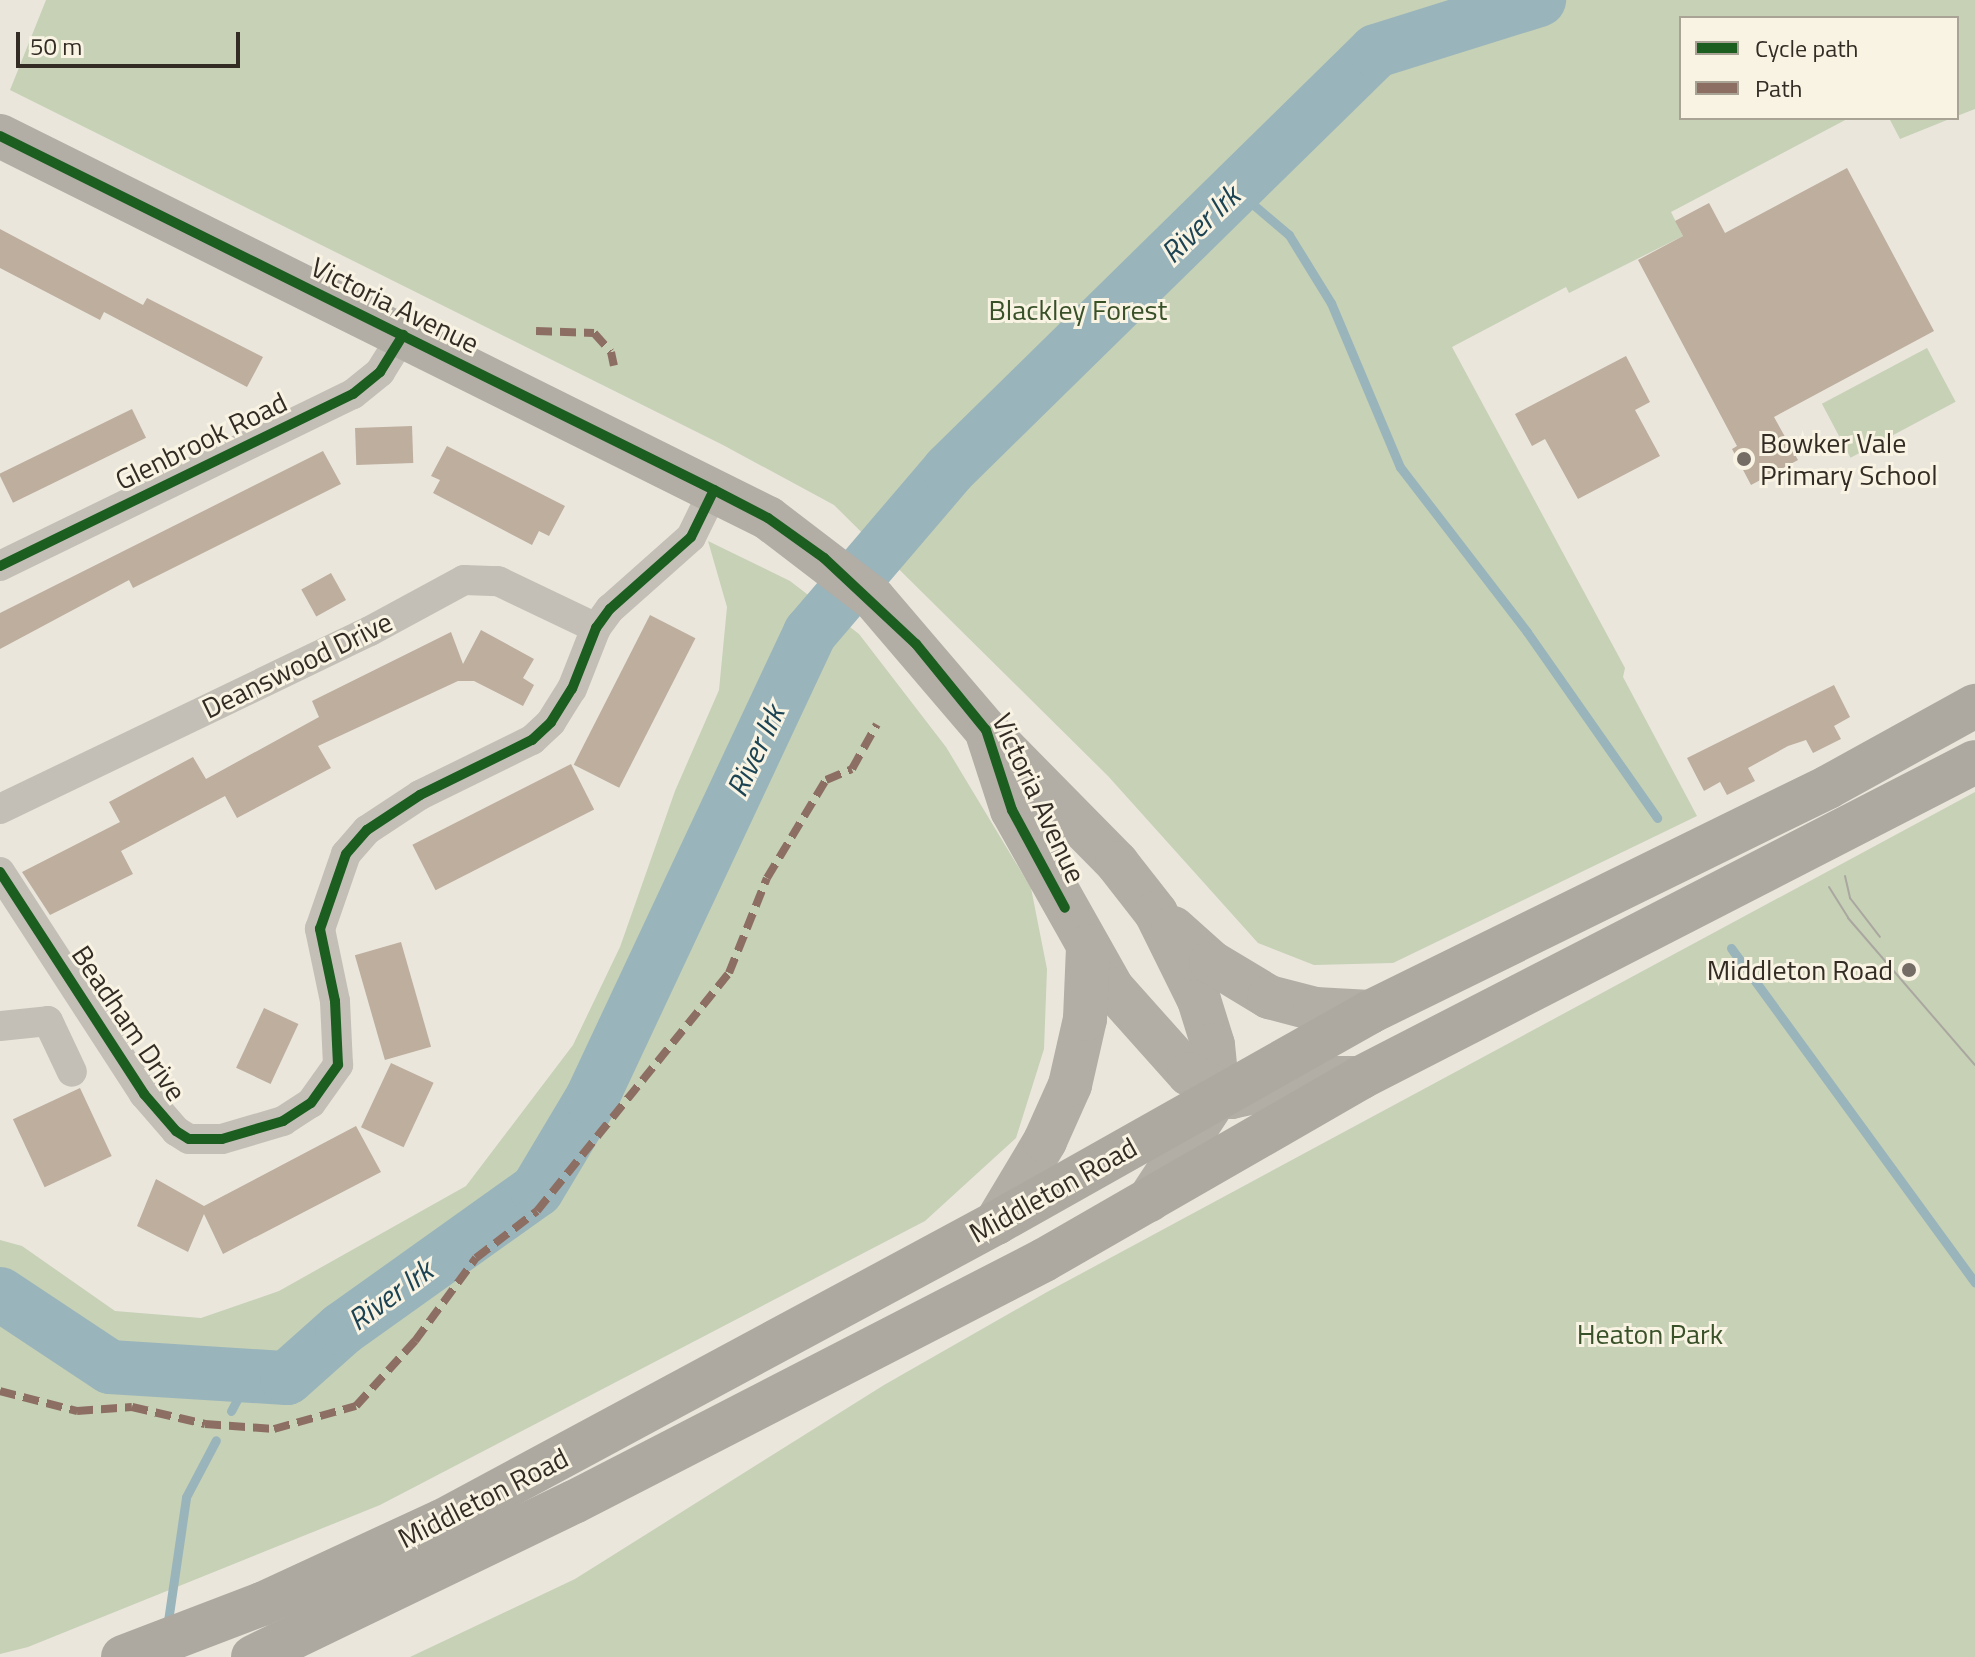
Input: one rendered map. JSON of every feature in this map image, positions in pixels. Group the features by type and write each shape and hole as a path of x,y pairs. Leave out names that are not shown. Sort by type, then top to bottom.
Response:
{"highway":[{"name":"Middleton Road","path":"123,1657 262,1604 442,1521 996,1223 1370,1012 1828,787 1975,706"},
{"name":"Middleton Road","path":"253,1657 574,1502 1044,1260 1360,1078 1975,762"}],"main road":[{"name":"Victoria Avenue","path":"0,136 768,518 874,599 986,730 1059,799 1156,913 1206,1021 1218,1095"},
{"name":"Victoria Avenue","path":"986,730 1012,810 1088,946 1137,1022 1189,1074 1218,1095"},
{"path":"1156,913 1211,962 1269,997 1315,1009 1370,1012"},
{"path":"996,1223 1045,1141 1070,1085 1085,1019 1088,946"},
{"path":"1149,1200 1218,1095 1245,1096 1319,1078 1360,1078"}],"street":[{"name":"Glenbrook Road","path":"0,566 353,394 380,372 403,335"},
{"name":"Beadham Drive","path":"0,872 144,1094 176,1131 189,1139 222,1139 283,1121 311,1103 338,1065 335,1001 320,929 346,854 367,830 420,795 541,731 572,689 596,628 610,609 691,537 714,490"},
{"name":"Deanswood Drive","path":"0,809 370,631 464,580 498,581 596,628"},
{"path":"0,1026 48,1021 72,1072"}],"green space":[{"name":"Blackley Forest","path":"46,0 1975,0 1975,109 1959,115 1959,16 1679,16 1679,120 1845,120 1671,212 1683,236 1569,293 1566,287 1452,347 1625,668 1623,677 1697,816 1393,963 1314,965 1258,943 1108,776 834,505 723,445 10,90"},
{"path":"1890,120 1947,120 1900,139"},
{"path":"1927,348 1956,402 1851,458 1822,404"},
{"path":"708,541 790,581 859,634 946,747 1031,888 1047,969 1044,1049 1016,1138 925,1221 380,1505 28,1647 0,1654 0,1240 22,1246 115,1311 201,1318 279,1291 466,1186 573,1045 620,947 675,791 719,690 727,607"},
{"name":"Heaton Park","path":"1975,792 1975,1657 410,1657 575,1579 884,1385 1047,1292"}],"building":[{"path":"1847,168 1934,331 1774,417 1798,460 1751,485 1732,449 1737,446 1638,260 1683,236 1675,221 1709,203 1725,233"},
{"path":"0,229 143,305 147,298 263,357 247,387 104,312 100,320 0,268"},
{"path":"1626,356 1650,402 1635,410 1660,456 1578,499 1545,439 1532,446 1515,414"},
{"path":"132,409 146,438 13,503 0,473"},
{"path":"412,426 413,463 356,465 355,428"},
{"path":"447,446 565,506 549,536 539,531 532,545 433,493 440,480 431,476"},
{"path":"323,451 341,484 133,588 129,580 0,649 0,613"},
{"path":"331,573 346,600 316,617 301,589"},
{"path":"650,615 695,638 619,788 574,765"},
{"path":"481,630 534,659 523,678 534,685 523,706 474,681 458,681 318,746 331,768 237,818 225,796 121,851 133,874 50,915 22,872 120,822 109,802 193,757 206,779 319,717 312,701 451,632 463,664"},
{"path":"1834,685 1850,717 1834,726 1841,739 1813,753 1806,740 1788,746 1748,768 1755,781 1727,795 1720,782 1704,791 1687,758"},
{"path":"571,764 594,809 436,890 412,845"},
{"path":"401,942 431,1047 385,1060 355,955"},
{"path":"264,1008 298,1024 271,1084 236,1068"},
{"path":"391,1063 434,1083 404,1147 361,1127"},
{"path":"80,1088 112,1156 45,1187 13,1119"},
{"path":"356,1126 381,1172 223,1254 204,1214 188,1252 137,1226 156,1179 204,1206"}],"waterway":[{"name":"River Irk","path":"0,1294 110,1367 287,1378 342,1329 537,1190 592,1098 810,633 949,470 1376,51 1539,0"},
{"path":"1235,189 1289,235 1331,303 1400,467 1527,632 1657,818"},
{"path":"1731,948 1975,1282"},
{"path":"231,1411 250,1375"},
{"path":"168,1621 186,1497 216,1440"}],"tram line":[{"path":"1845,876 1850,898 1880,937"},
{"path":"1829,887 1848,918 1975,1065"}],"marked path":[{"path":"536,331 594,333 611,352 614,366"},
{"path":"0,1391 77,1411 132,1407 205,1424 274,1429 356,1406 415,1341 476,1258 537,1211 729,973 767,878 826,780 852,769 877,724"}],"cycle path":[{"path":"0,136 714,490 768,518 824,558 916,644 986,730 1012,810 1065,908"},
{"path":"0,566 353,394 380,372 403,335"},
{"path":"0,872 144,1094 176,1131 189,1139 222,1139 283,1121 311,1103 338,1065 335,1001 320,929 346,854 367,830 420,795 532,740 551,722 572,689 596,628 610,609 691,537 714,490"}],"place":[{"name":"Bowker Vale Primary School","path":"1744,459"},
{"name":"Middleton Road","path":"1909,970"}]}
